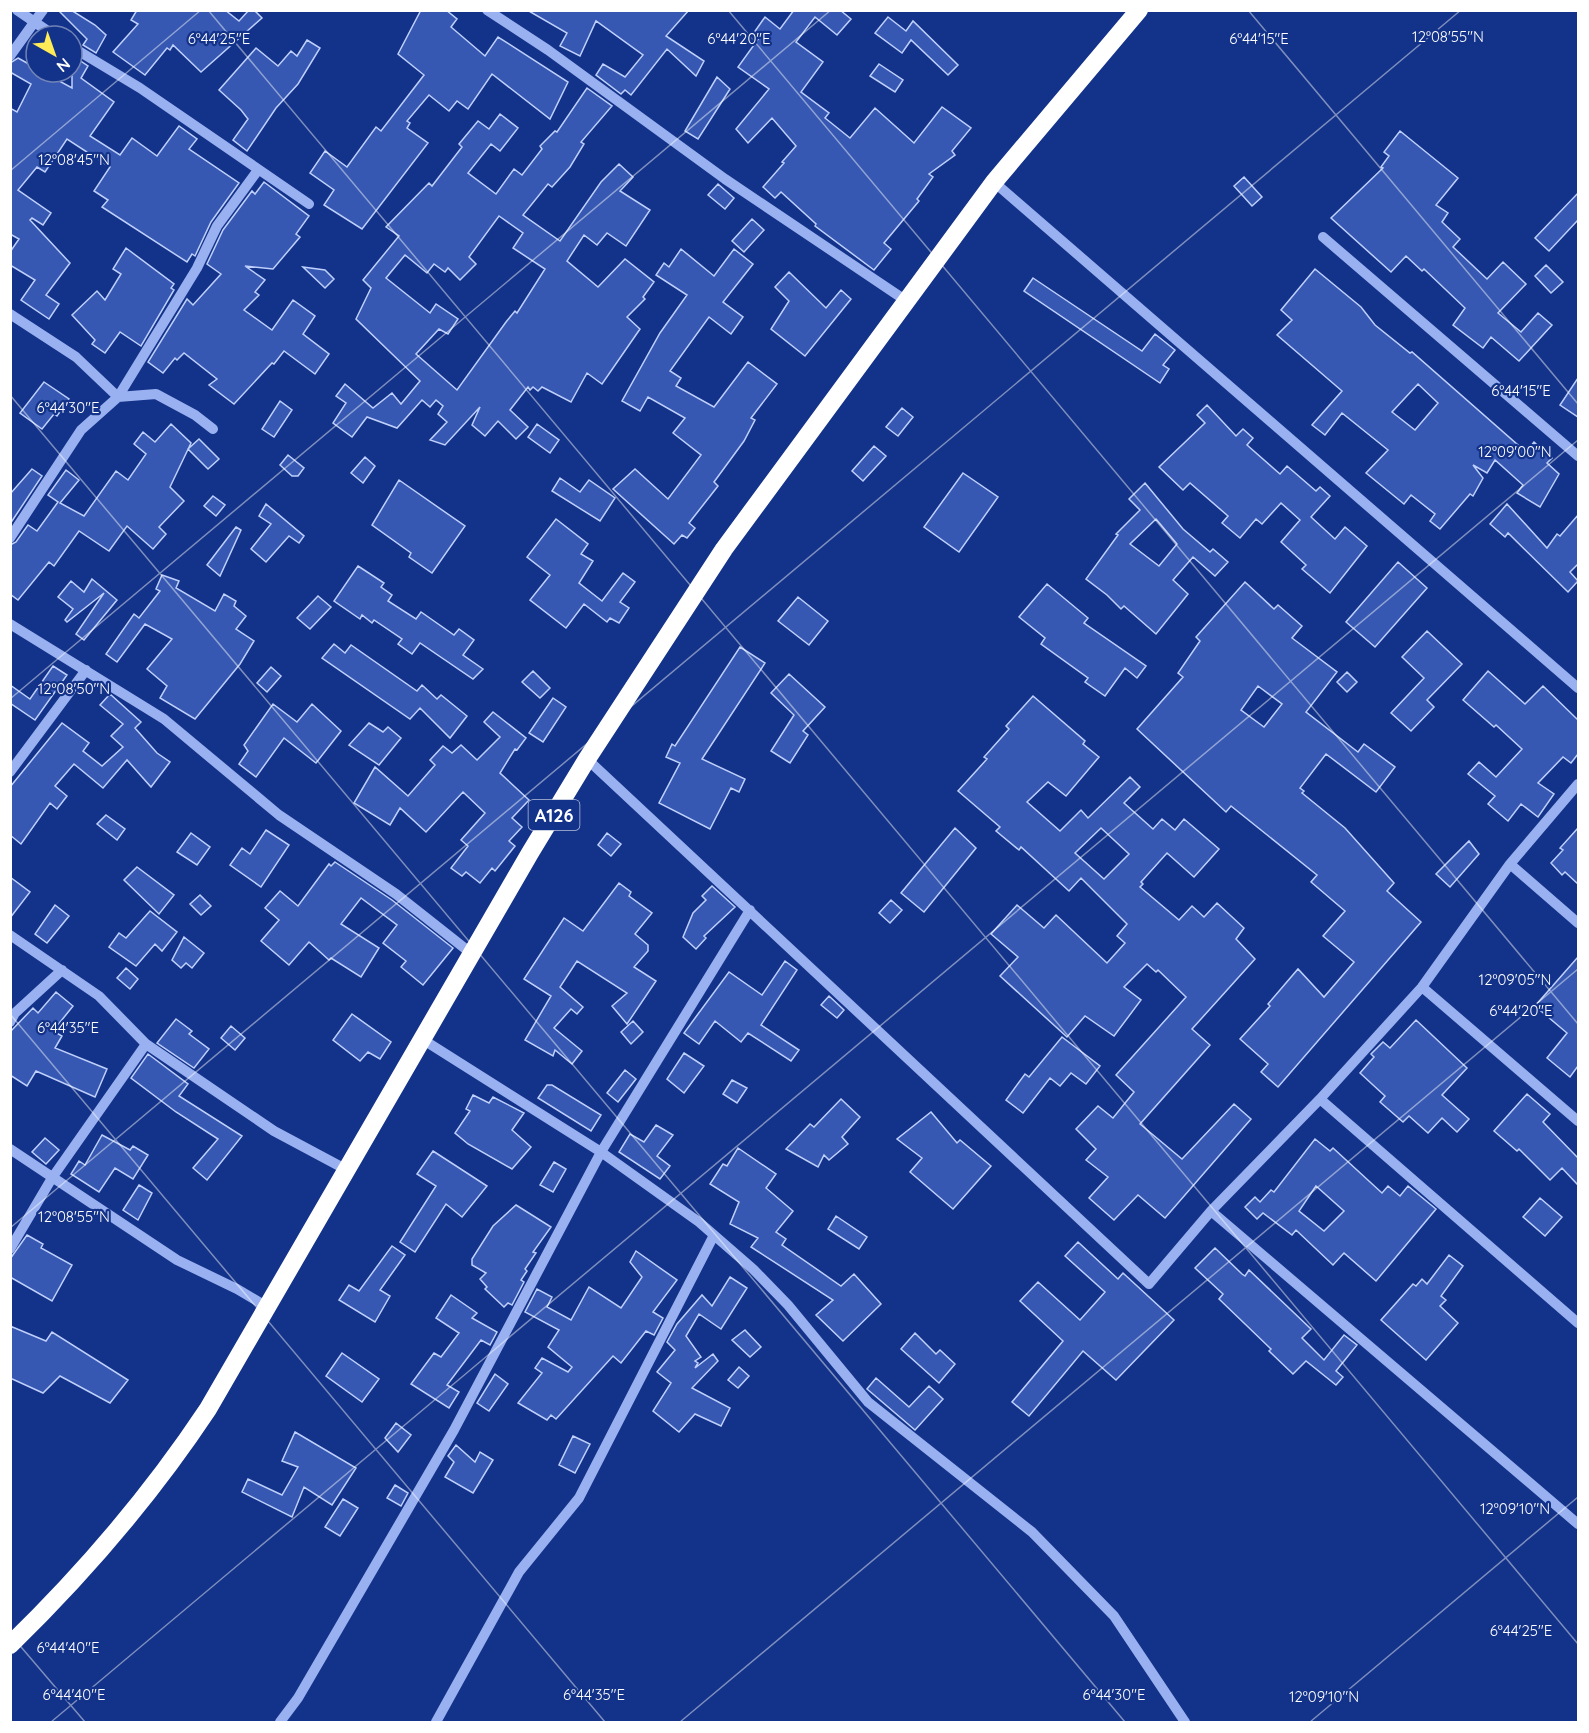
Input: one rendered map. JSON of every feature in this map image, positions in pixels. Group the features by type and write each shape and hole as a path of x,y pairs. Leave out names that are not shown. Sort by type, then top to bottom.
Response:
{"highway":[{"name":"A126","path":"10,1645 91,1561 175,1459 269,1308 422,1039 587,759 724,549 994,182 1139,10"}],"street":[{"path":"17,10 37,24"},
{"path":"10,56 43,10"},
{"path":"487,10 548,50 725,179 905,300"},
{"path":"84,54 141,88 309,204"},
{"path":"10,538 81,430 118,397 197,268 217,226 258,170"},
{"path":"994,182 1578,688"},
{"path":"1323,237 1578,456"},
{"path":"10,314 76,357 118,397 156,394 195,415 213,429"},
{"path":"10,624 164,719 279,815 396,894 472,954"},
{"path":"10,772 86,670"},
{"path":"587,759 1149,1284 1211,1211 1320,1099 1422,987 1510,864 1578,784"},
{"path":"1510,864 1578,923"},
{"path":"280,1722 298,1698 454,1430 601,1152 750,910"},
{"path":"10,935 99,996 146,1044 274,1131 347,1170"},
{"path":"10,1022 15,1013 62,970"},
{"path":"1422,987 1578,1121"},
{"path":"422,1039 601,1152 714,1235 788,1305 868,1402 1032,1532 1114,1616 1185,1722"},
{"path":"10,1249 52,1178 146,1044"},
{"path":"1320,1099 1578,1323"},
{"path":"10,1149 177,1260 237,1289 269,1308"},
{"path":"1211,1211 1578,1524"},
{"path":"436,1722 519,1572 579,1498 714,1235"}],"building":[{"path":"58,10 71,10 106,35 96,53 84,46 87,39 84,36 84,24 72,24"},
{"path":"137,10 225,10 239,21 249,10 254,10 262,18 201,72 173,45 170,50 167,48 145,75 113,52 138,24 131,20"},
{"path":"421,10 446,10 457,19 451,27 485,56 498,37 568,82 550,119 492,74 468,109 457,101 449,111 429,95 407,121 410,123 407,128 428,143 362,229 324,205 334,190 310,173 325,151 347,167 376,127 381,131 424,75 398,54"},
{"path":"527,10 689,10 666,36 704,61 696,76 667,49 631,95 625,90 621,94 596,75 603,64 625,77 643,55 596,21 580,56 560,46 567,33"},
{"path":"794,10 840,10 851,19 837,35 815,17 796,42 823,62 801,92 829,113 825,118 850,138 875,108 914,143 942,107 971,128 952,151 955,155 929,174 933,177 917,199 919,201 884,243 891,249 874,270 815,226 816,224 781,192 775,198 763,187 796,146 772,118 748,143 736,129 769,89 738,67 759,38 753,34 765,17 780,29"},
{"path":"888,17 906,31 913,21 958,65 948,75 911,40 902,53 875,33"},
{"path":"307,40 320,48 298,84 276,108 247,151 233,140 248,119 219,90 256,48 278,66 291,51 297,56"},
{"path":"18,58 24,61 24,80 10,72 10,63"},
{"path":"879,64 903,80 895,92 870,76"},
{"path":"717,77 730,89 698,139 685,131"},
{"path":"84,80 114,102 90,136 120,155 132,138 157,156 179,126 197,139 189,149 239,183 211,222 195,256 192,254 187,262 102,207 108,200 94,191 110,167 67,139 45,172 37,167 18,190 51,213 43,225 32,218 30,220 70,263 46,295 59,304 49,319 21,300 35,280 10,265 10,252 19,239 10,234 10,108 17,112 31,84 65,84 72,88 72,84 84,84"},
{"path":"587,88 612,106 581,142 584,144 570,167 552,187 548,184 523,215 560,241 601,182 619,164 633,177 620,191 650,210 626,246 607,233 597,245 584,235 567,261 598,287 625,259 654,282 643,297 645,299 627,317 640,329 602,384 587,373 571,402 542,387 538,391 533,387 530,390 528,387 510,410 528,427 516,439 498,421 485,436 472,425 480,407 445,445 430,440 447,422 438,414 443,406 436,400 430,407 422,400 397,428 367,417 352,437 333,423 346,403 336,396 345,384 373,408 392,393 401,404 420,381 356,319 371,288 363,280 399,236 386,227 429,183 432,186 462,147 459,144 478,121 489,129 500,114 518,128 500,151 491,144 468,173 496,194 514,169 522,175 542,149 540,146 555,131 557,132","holes":["499,216 523,233 513,248 545,269 517,313 515,311 506,322 457,390 416,354 439,329 448,334 458,319 436,304 430,313 386,278 405,255 427,273 434,264 445,272 448,268 460,280 476,264 469,257"]},
{"path":"1400,131 1458,178 1436,205 1448,213 1442,222 1460,239 1453,247 1487,279 1503,262 1526,284 1498,313 1521,332 1538,313 1552,325 1519,361 1491,337 1483,348 1453,325 1465,308 1424,269 1422,271 1406,256 1391,272 1331,218 1383,168 1381,167 1389,156 1384,152"},
{"path":"1244,177 1262,197 1252,206 1234,186"},
{"path":"264,182 309,216 296,234 300,237 273,269 245,266 265,280 255,292 259,295 244,310 272,330 293,300 315,316 303,334 329,354 315,374 284,351 234,404 209,385 217,379 184,353 177,360 175,358 163,373 148,362 187,299 193,305 221,274 207,264 223,230 252,191 255,194"},
{"path":"718,184 734,198 725,209 708,195"},
{"path":"1578,193 1578,220 1549,251 1535,238"},
{"path":"752,219 764,230 744,252 732,241"},
{"path":"126,248 174,284 171,288 174,290 141,346 120,332 105,353 92,344 95,340 72,315 97,291 105,300 121,274 113,269"},
{"path":"681,249 714,276 734,249 753,264 723,302 743,317 731,334 709,317 670,371 681,378 676,386 714,407 748,362 777,384 751,418 755,420 744,441 714,482 718,486 689,523 695,528 687,538 682,535 674,544 613,489 635,469 668,499 701,455 673,433 685,418 648,397 640,411 622,401 660,333 687,295 656,275 664,263 669,267"},
{"path":"1546,265 1563,282 1551,293 1535,276"},
{"path":"303,267 325,270 334,279 325,288"},
{"path":"1315,269 1361,307 1375,325 1410,353 1412,352 1526,452 1534,442 1552,458 1547,463 1559,474 1540,507 1517,493 1523,485 1495,460 1487,473 1473,465 1483,478 1473,496 1470,494 1440,529 1430,521 1435,514 1411,495 1404,504 1366,473 1388,450 1342,413 1325,435 1312,425 1342,391 1277,335 1292,320 1281,310","holes":["1418,384 1438,403 1415,430 1392,412"]},
{"path":"789,272 826,308 841,290 851,299 805,356 771,329 789,301 775,287"},
{"path":"1033,278 1142,351 1155,334 1175,350 1163,365 1169,369 1160,383 1024,291"},
{"path":"1578,378 1578,417 1560,405"},
{"path":"44,382 69,399 57,416 54,414 42,429 20,413"},
{"path":"280,401 292,410 274,437 262,429"},
{"path":"1207,405 1236,436 1243,429 1253,438 1247,445 1280,474 1287,466 1316,491 1320,487 1330,496 1311,517 1335,539 1345,527 1367,546 1330,593 1302,569 1306,565 1281,542 1300,520 1281,503 1262,524 1256,519 1240,538 1222,523 1228,516 1190,483 1183,490 1159,467 1205,423 1197,415"},
{"path":"902,408 913,417 898,436 886,427"},
{"path":"171,424 191,443 170,487 184,501 159,527 166,534 153,549 127,526 109,551 79,531 54,566 49,562 18,600 10,594 10,545 16,542 28,525 37,531 58,502 48,495 66,470 79,480 60,503 84,516 116,471 128,480 146,454 134,444 143,432 155,442"},
{"path":"537,424 559,440 550,453 528,437"},
{"path":"199,439 219,459 208,469 188,449"},
{"path":"874,446 886,456 863,481 852,471"},
{"path":"288,455 304,468 298,476 292,476 280,465"},
{"path":"365,457 375,466 363,483 351,473"},
{"path":"32,469 42,476 10,524 10,494"},
{"path":"963,473 998,497 959,552 924,527"},
{"path":"560,478 580,492 589,480 615,498 600,521 552,491"},
{"path":"399,480 465,526 432,573 409,557 411,553 372,525"},
{"path":"1145,483 1183,529 1210,552 1213,549 1228,562 1215,576 1193,557 1173,580 1188,594 1156,634 1124,606 1121,609 1086,579 1118,535 1116,534 1140,510 1129,499","holes":["1156,519 1177,544 1159,566 1130,544"]},
{"path":"213,496 225,505 216,516 204,506"},
{"path":"266,504 304,536 299,543 289,536 266,562 251,549 271,524 259,516"},
{"path":"1507,504 1547,548 1557,534 1560,536 1578,515 1578,564 1570,572 1578,581 1568,592 1508,533 1505,537 1490,524"},
{"path":"556,519 588,544 581,554 593,561 579,583 602,601 623,573 635,582 620,602 629,608 619,623 610,618 607,622 584,604 566,628 530,600 550,575 527,557"},
{"path":"236,527 241,530 220,576 207,565"},
{"path":"1398,562 1427,588 1375,647 1346,622"},
{"path":"358,566 384,583 381,587 392,595 388,601 416,619 421,612 454,635 459,629 474,640 463,655 483,669 473,679 420,643 412,654 398,644 402,639 374,620 372,623 362,615 360,619 334,601"},
{"path":"162,575 179,581 176,588 215,611 224,594 236,601 234,606 246,616 236,629 254,641 240,664 195,719 160,698 167,686 147,669 172,639 145,624 117,662 106,654 134,614 139,618 160,591 156,589"},
{"path":"92,579 117,600 84,640 76,634 104,593 67,622 65,620 73,609 58,597 71,581 84,592"},
{"path":"1245,582 1274,609 1278,605 1302,626 1292,638 1337,672 1306,712 1358,752 1364,744 1395,767 1376,792 1326,754 1300,788 1304,791 1302,793 1345,828 1394,883 1387,891 1421,922 1278,1087 1261,1072 1268,1064 1240,1039 1270,1006 1268,1004 1298,969 1324,997 1354,962 1323,936 1345,911 1311,882 1317,875 1231,806 1226,812 1137,729 1183,677 1178,673 1200,641 1196,637","holes":["1258,686 1282,704 1264,727 1241,710"]},
{"path":"1047,584 1088,618 1084,623 1146,666 1137,678 1125,668 1105,696 1085,682 1088,678 1041,644 1045,638 1019,617"},
{"path":"318,596 331,607 310,629 297,618"},
{"path":"798,597 828,621 809,645 778,621"},
{"path":"1427,631 1462,664 1427,700 1434,707 1411,731 1391,713 1424,678 1402,657"},
{"path":"334,644 345,653 351,645 417,691 422,685 437,699 441,695 467,716 450,738 420,708 410,719 322,658"},
{"path":"740,647 765,663 702,759 745,779 739,792 731,788 710,829 659,803 680,763 666,757 672,744 675,746"},
{"path":"53,666 67,675 35,720 10,703 10,685 30,699"},
{"path":"271,667 281,676 267,692 257,683"},
{"path":"533,671 550,688 540,698 522,682"},
{"path":"1488,671 1525,704 1543,686 1578,720 1578,754 1571,763 1563,757 1538,783 1554,794 1538,817 1521,804 1508,821 1488,804 1495,796 1468,774 1479,762 1496,777 1522,749 1496,725 1494,727 1463,700"},
{"path":"1347,672 1357,682 1347,692 1337,682"},
{"path":"789,674 825,707 803,731 808,735 790,763 771,751 794,715 771,693"},
{"path":"110,694 141,722 135,728 157,753 170,762 151,787 127,760 103,788 74,764 55,786 67,796 57,809 50,803 21,844 10,835 10,787 62,723 89,743 83,751 102,766 123,747 111,736 123,724 100,705"},
{"path":"1033,696 1085,741 1083,744 1099,757 1066,796 1048,782 1027,802 1060,831 1081,810 1088,818 1130,777 1140,787 1124,803 1153,829 1162,819 1175,830 1184,819 1219,849 1194,877 1167,853 1141,882 1143,884 1140,887 1179,920 1192,906 1204,917 1217,903 1244,928 1236,939 1255,959 1192,1029 1210,1045 1140,1124 1182,1159 1234,1104 1251,1119 1165,1218 1138,1195 1114,1220 1089,1198 1108,1177 1086,1160 1096,1149 1076,1129 1098,1106 1113,1118 1134,1092 1116,1075 1186,997 1158,970 1156,972 1147,964 1124,987 1141,1000 1114,1036 1085,1016 1067,1037 1000,976 1018,957 991,934 1017,905 1044,928 1056,915 1107,963 1125,943 1117,936 1127,924 1081,878 1069,891 1021,847 1019,850 996,831 1000,827 958,791 987,759 984,757 1009,729 1006,726","holes":["1101,828 1129,854 1104,879 1075,853"]},
{"path":"553,698 566,707 543,742 529,733"},
{"path":"273,704 297,722 312,704 341,731 316,763 284,738 256,777 239,764 248,751 244,745"},
{"path":"493,712 526,738 517,750 515,749 500,773 529,800 512,818 522,827 509,841 515,846 495,871 492,868 480,883 466,872 462,876 451,868 468,846 461,840 485,813 463,792 426,832 400,808 390,825 354,803 375,767 408,796 435,765 430,760 443,746 452,753 461,745 477,760 500,737 484,722"},
{"path":"369,723 383,732 388,727 401,738 379,765 349,745"},
{"path":"106,815 125,829 117,840 97,824"},
{"path":"955,828 976,848 924,912 901,893"},
{"path":"1578,828 1578,884 1565,872 1562,875 1551,863 1563,850 1560,848"},
{"path":"266,830 289,845 261,887 230,865 242,848 250,854"},
{"path":"191,833 210,847 197,865 177,852"},
{"path":"607,833 621,844 611,856 598,845"},
{"path":"1469,841 1479,854 1450,887 1436,874"},
{"path":"335,862 392,900 453,948 423,985 401,967 406,961 383,943 397,925 361,898 341,924 379,948 361,977 331,958 329,960 309,942 289,965 261,941 279,920 265,908 280,891 298,906 329,864 331,866"},
{"path":"137,867 174,895 159,914 124,880"},
{"path":"10,877 30,892 10,918"},
{"path":"619,883 631,892 629,896 652,913 635,934 648,945 648,951 634,967 656,981 627,1024 612,1006 627,993 577,961 560,987 583,1007 577,1014 571,1009 554,1028 582,1051 572,1064 555,1050 553,1056 525,1040 551,996 524,979 564,918 583,931"},
{"path":"712,886 735,907 704,936 706,938 696,949 683,937 693,913 706,900 702,896"},
{"path":"200,895 211,906 201,915 190,904"},
{"path":"891,900 902,910 890,923 879,913"},
{"path":"55,905 69,916 47,943 35,934"},
{"path":"150,911 177,932 162,951 155,944 136,966 109,947 119,933 126,938"},
{"path":"184,937 204,953 192,968 186,963 181,968 172,960"},
{"path":"1578,957 1578,1066 1570,1077 1547,1058 1567,1033 1535,1006"},
{"path":"785,961 797,970 761,1025 799,1050 791,1061 748,1033 741,1042 715,1021 699,1044 684,1033 729,972 762,995"},
{"path":"126,968 138,979 130,989 117,978"},
{"path":"56,992 73,1006 53,1031 62,1036 55,1048 107,1069 95,1097 36,1071 27,1086 10,1075 10,1032 33,1008 38,1013"},
{"path":"829,996 844,1010 837,1018 821,1005"},
{"path":"352,1014 391,1042 380,1059 368,1052 360,1061 333,1040"},
{"path":"176,1019 192,1031 189,1034 209,1049 194,1068 157,1043"},
{"path":"1416,1020 1467,1068 1442,1095 1469,1119 1457,1132 1442,1118 1428,1133 1409,1116 1403,1122 1380,1102 1385,1096 1360,1073 1374,1057 1371,1054 1383,1042 1390,1048"},
{"path":"633,1021 643,1032 631,1044 621,1032"},
{"path":"231,1026 245,1038 235,1050 221,1038"},
{"path":"1062,1037 1100,1066 1086,1084 1071,1073 1060,1086 1050,1078 1023,1113 1006,1100 1025,1074 1029,1077"},
{"path":"684,1053 704,1066 684,1093 667,1079"},
{"path":"148,1054 188,1084 179,1096 242,1136 207,1180 193,1168 218,1139 176,1112 131,1078"},
{"path":"625,1070 636,1079 618,1102 607,1093"},
{"path":"732,1080 747,1088 737,1103 723,1094"},
{"path":"547,1085 552,1085 601,1115 591,1131 538,1098"},
{"path":"1527,1094 1550,1114 1543,1122 1578,1158 1578,1185 1562,1168 1550,1180 1519,1149 1517,1151 1494,1131"},
{"path":"473,1095 489,1103 493,1097 524,1113 512,1130 531,1147 512,1169 468,1144 455,1133 470,1111 466,1109"},
{"path":"841,1099 860,1117 842,1137 848,1144 829,1160 824,1155 818,1167 786,1149 810,1124 814,1127"},
{"path":"931,1112 957,1143 960,1140 991,1166 953,1209 910,1172 922,1158 897,1139"},
{"path":"656,1125 673,1135 657,1156 670,1166 660,1179 619,1152 630,1134 644,1142"},
{"path":"102,1135 130,1150 133,1146 148,1155 133,1179 115,1168 99,1192 71,1174 79,1161 85,1165"},
{"path":"45,1138 59,1150 46,1164 32,1152"},
{"path":"1315,1139 1330,1151 1333,1148 1382,1193 1388,1186 1400,1196 1408,1186 1436,1209 1376,1281 1344,1253 1333,1265 1296,1230 1292,1235 1263,1213 1257,1219 1245,1207 1255,1197 1260,1202 1271,1190 1274,1192","holes":["1316,1186 1344,1211 1324,1231 1299,1211"]},
{"path":"738,1148 776,1174 766,1188 793,1211 776,1232 786,1239 782,1245 841,1286 854,1274 881,1304 843,1341 816,1315 833,1300 751,1247 758,1238 730,1224 739,1202 710,1184 723,1164 727,1166"},
{"path":"433,1151 487,1186 462,1217 446,1204 415,1252 400,1242 436,1186 417,1174"},
{"path":"554,1162 566,1169 553,1192 540,1185"},
{"path":"139,1185 152,1193 138,1220 123,1210"},
{"path":"1540,1198 1562,1217 1545,1236 1523,1217"},
{"path":"516,1205 551,1227 533,1252 536,1253 525,1269 527,1271 521,1280 524,1282 512,1305 508,1303 504,1307 485,1289 487,1287 480,1279 486,1273 472,1265 472,1259 493,1226"},
{"path":"836,1216 867,1237 859,1249 828,1229"},
{"path":"27,1235 43,1244 41,1248 72,1265 52,1301 10,1277 10,1259"},
{"path":"1078,1242 1118,1279 1123,1273 1174,1320 1116,1380 1083,1351 1029,1416 1012,1402 1063,1341 1020,1301 1038,1282 1080,1320 1105,1292 1065,1256"},
{"path":"392,1246 405,1255 380,1290 390,1296 375,1322 339,1300 349,1285 359,1291"},
{"path":"1215,1248 1245,1276 1249,1270 1311,1329 1302,1338 1324,1360 1344,1335 1357,1345 1336,1371 1343,1377 1336,1385 1306,1361 1293,1374 1269,1351 1271,1349 1219,1299 1223,1294 1195,1268"},
{"path":"636,1251 677,1280 653,1312 663,1318 654,1335 646,1331 621,1363 613,1356 556,1419 551,1415 547,1420 518,1403 542,1373 535,1368 542,1358 568,1372 572,1367 548,1347 559,1330 525,1312 537,1289 552,1297 547,1307 571,1320 589,1287 621,1308 642,1277 630,1262"},
{"path":"1449,1255 1463,1266 1441,1296 1446,1300 1440,1306 1458,1323 1426,1360 1381,1320 1413,1284 1416,1286 1422,1279 1427,1284"},
{"path":"730,1277 747,1288 721,1329 699,1314 686,1336 701,1357 695,1361 698,1363 695,1368 713,1354 718,1361 692,1388 730,1408 721,1426 695,1414 679,1432 653,1411 671,1383 657,1372 675,1350 667,1342 677,1324 702,1295 712,1306"},
{"path":"451,1295 477,1313 472,1318 497,1332 490,1345 481,1340 447,1385 459,1392 449,1408 411,1384 434,1353 441,1357 459,1333 436,1318"},
{"path":"10,1326 46,1341 52,1332 128,1380 110,1403 60,1376 43,1393 10,1378"},
{"path":"745,1330 761,1347 750,1357 732,1340"},
{"path":"915,1333 936,1354 940,1350 955,1364 939,1383 901,1349"},
{"path":"342,1353 379,1379 362,1402 326,1376"},
{"path":"739,1367 749,1376 738,1388 728,1380"},
{"path":"495,1374 508,1384 489,1411 477,1403"},
{"path":"876,1378 909,1407 929,1386 943,1399 915,1430 867,1389"},
{"path":"396,1423 411,1435 398,1452 385,1438"},
{"path":"295,1432 356,1468 332,1505 304,1487 292,1517 242,1492 248,1479 282,1495 298,1467 282,1461"},
{"path":"573,1436 590,1444 575,1473 559,1465"},
{"path":"456,1445 475,1462 480,1452 493,1460 473,1493 445,1477 454,1462 448,1456"},
{"path":"395,1485 408,1493 401,1506 387,1498"},
{"path":"343,1499 358,1508 340,1536 325,1527"}]}
